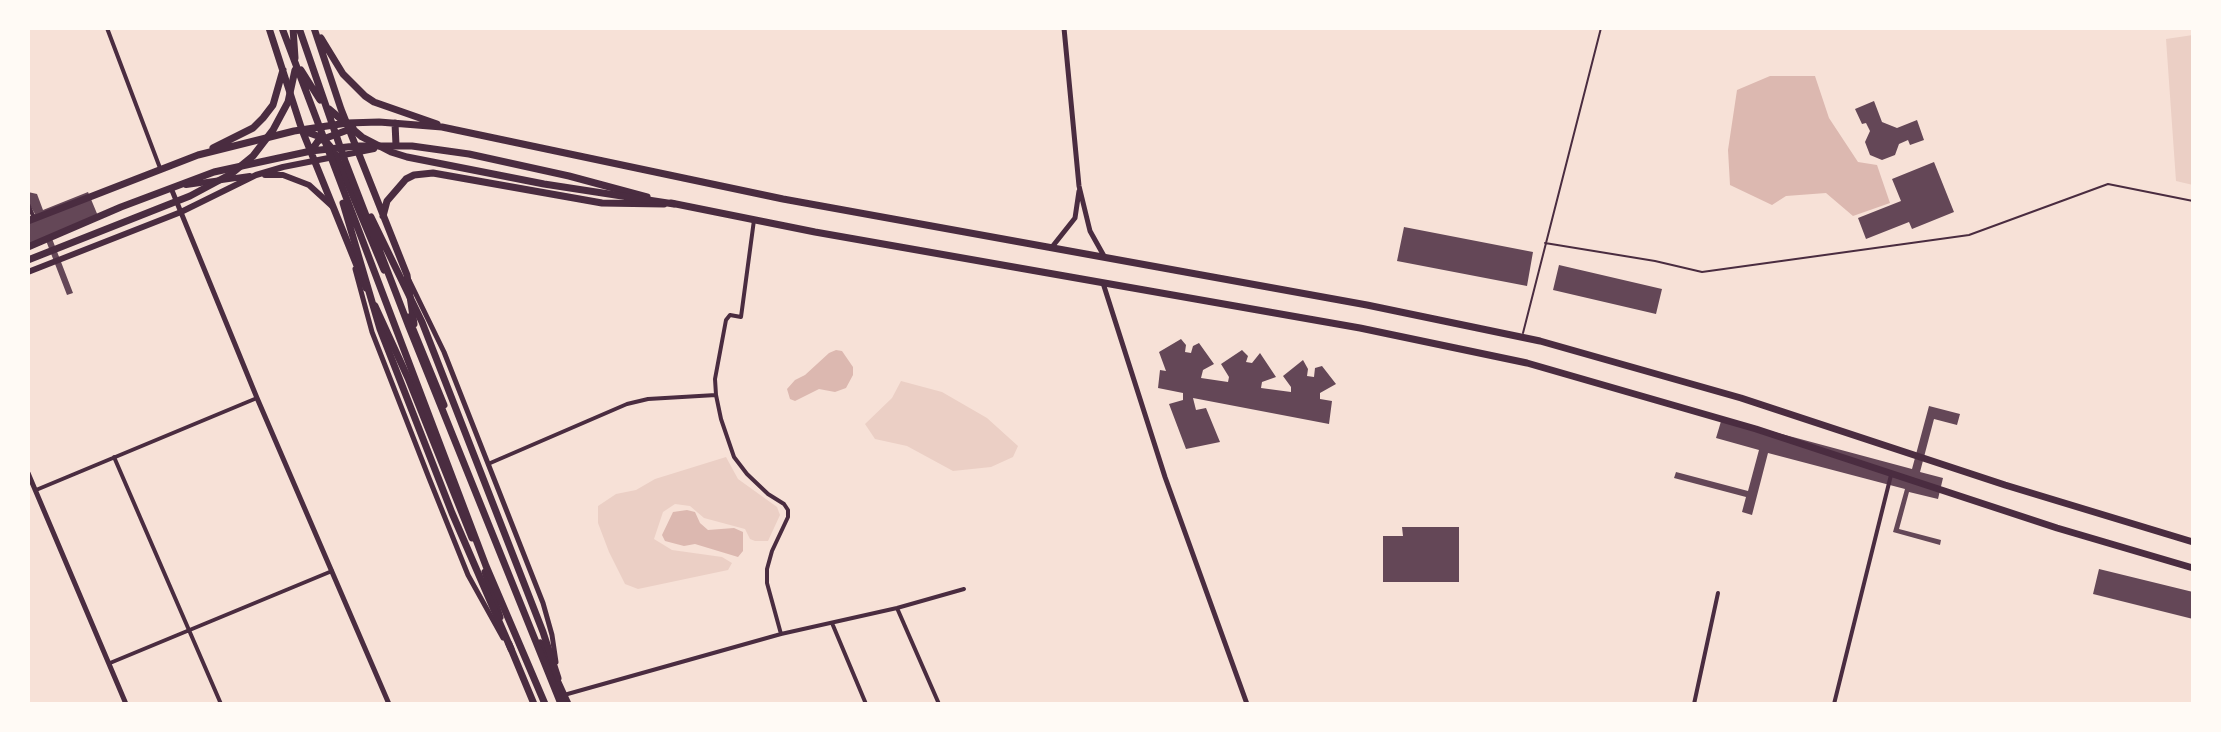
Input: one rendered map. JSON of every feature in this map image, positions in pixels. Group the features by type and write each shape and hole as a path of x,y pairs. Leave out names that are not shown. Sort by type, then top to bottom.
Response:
{"main road":[{"path":"282,28 486,566 545,704"},
{"path":"295,28 501,562 561,704"},
{"path":"28,260 207,188 253,156 273,130 292,89 295,28"},
{"path":"314,28 348,126 407,275 416,332"},
{"path":"314,28 343,74 365,96 374,102 451,128 783,199 1367,305 1522,337 1741,398 1996,482 2193,542"},
{"path":"270,32 284,68 300,131 315,160 354,264 383,322 485,571 511,649"},
{"path":"289,47 321,102 350,129 378,146 423,160 1360,328 1527,363 1756,429 2057,528 2193,568"},
{"path":"198,155 253,128 263,118 273,105 284,68"},
{"path":"31,219 198,155 300,131 395,123 451,128"},
{"path":"395,123 396,145"},
{"path":"311,151 324,138 348,126"},
{"path":"300,131 324,138 334,152 380,263 416,332 521,602 558,678"},
{"path":"28,247 170,187 214,172 311,151 334,152 396,145 512,162 674,204"},
{"path":"28,272 181,212 256,175 334,152"},
{"path":"345,161 422,322 568,704"},
{"path":"332,164 380,329 459,530 534,704"},
{"path":"383,218 387,201 406,179 433,173 602,203 643,206 674,204"},
{"path":"170,187 272,174 294,178 309,185 333,207"}],"street":[{"path":"107,28 160,168"},
{"path":"270,32 295,28"},
{"path":"1064,28 1079,186 1090,231 1104,257"},
{"path":"1052,247 1075,218 1079,186"},
{"path":"170,187 389,704"},
{"path":"28,204 31,219"},
{"path":"754,220 741,317 730,315 726,320 715,379 716,395 734,457 747,474 788,510 767,569 767,583 781,634"},
{"path":"354,264 372,332 468,575 511,649"},
{"path":"407,275 440,342 543,603 552,635 558,678"},
{"path":"1102,282 1165,477 1247,704"},
{"path":"383,322 396,313 406,312"},
{"path":"488,464 627,404 648,399 716,395"},
{"path":"36,490 257,398"},
{"path":"114,457 221,704"},
{"path":"28,473 126,704"},
{"path":"1834,704 1891,475"},
{"path":"110,663 332,571"},
{"path":"564,695 781,634 897,608 964,589"},
{"path":"1694,704 1718,593"},
{"path":"897,608 939,704"},
{"path":"832,623 866,704"}],"lane":[{"path":"1522,337 1601,28"},
{"path":"1545,243 1702,272 1969,235 2108,184 2193,201"}],"shaded area":[{"path":"2193,35 2193,185 2176,181 2166,39"},
{"path":"1770,76 1815,76 1829,118 1858,162 1877,165 1890,203 1853,216 1826,193 1786,196 1772,205 1730,185 1728,150 1737,90"},
{"path":"836,350 842,351 853,367 853,375 846,388 835,392 819,389 795,401 790,399 787,389 795,380"},
{"path":"901,381 942,392 987,418 1018,446 1013,457 991,467 953,471 907,446 875,439 865,424 892,398"},
{"path":"726,457 738,479 777,507 780,515 768,541 755,541 750,539 745,529 704,518 690,506 675,504 663,512 654,539 672,550 722,557 732,563 728,570 638,589 625,584 598,523 598,506 616,494 636,490 655,479"},
{"path":"673,512 695,512 708,530 734,528 743,532 743,551 738,557 695,544 684,546 665,541 662,535"}],"building":[{"path":"1874,101 1882,122 1897,128 1917,120 1924,140 1910,145 1908,140 1899,144 1895,155 1882,160 1870,155 1865,142 1870,131 1866,123 1862,124 1855,109"},
{"path":"1934,162 1954,212 1912,229 1909,222 1866,239 1858,218 1901,201 1892,179"},
{"path":"28,192 37,194 43,210 88,192 98,216 51,236 73,293 67,295 45,238 28,245 28,217 35,214 28,202"},
{"path":"1404,227 1533,252 1527,286 1397,261"},
{"path":"1559,265 1662,289 1656,314 1553,290"},
{"path":"1181,339 1186,345 1185,352 1191,353 1193,346 1199,343 1214,364 1203,370 1201,378 1228,382 1229,377 1221,364 1242,350 1248,356 1246,362 1252,363 1260,353 1276,377 1262,382 1261,388 1291,392 1283,376 1303,360 1308,369 1307,376 1314,377 1315,368 1322,366 1336,384 1320,393 1320,399 1332,401 1329,424 1193,398 1196,410 1206,408 1220,442 1186,449 1169,404 1183,400 1183,393 1158,388 1160,370 1166,371 1159,352"},
{"path":"1929,406 1960,414 1957,425 1934,419 1920,472 1943,478 1938,499 1909,492 1899,529 1941,540 1940,545 1893,532 1905,489 1768,453 1752,515 1742,512 1746,497 1674,478 1676,472 1748,491 1759,450 1716,438 1722,418 1912,469"},
{"path":"1402,527 1459,527 1459,582 1383,582 1383,536 1403,536"},
{"path":"2099,569 2193,592 2193,619 2093,594"}]}
